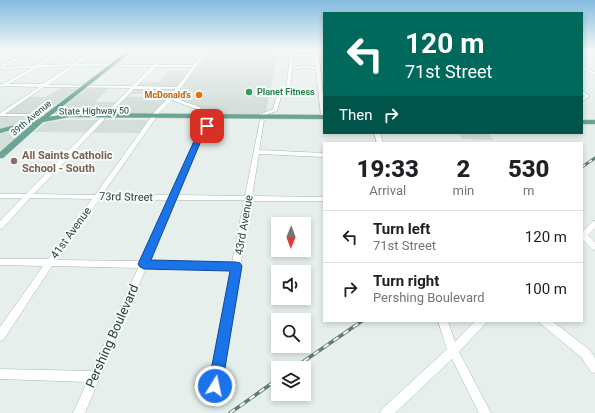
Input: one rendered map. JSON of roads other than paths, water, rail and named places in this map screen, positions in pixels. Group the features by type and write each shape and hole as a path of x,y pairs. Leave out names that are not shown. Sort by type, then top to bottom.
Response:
{"main road":[{"name":"39th Avenue","path":"0,156 106,69"},
{"name":"State Highway 50","path":"0,132 44,119 69,115 104,117"},
{"name":"State Highway 50","path":"44,119 156,115 204,120 323,118"},
{"name":"State Highway 50","path":"204,120 262,117 323,118"},
{"path":"583,118 595,118"},
{"path":"583,122 595,122"}],"street":[{"path":"1,86 32,69"},
{"path":"0,115 67,69"},
{"path":"0,226 152,69"},
{"path":"175,98 193,69"},
{"path":"262,117 275,110 279,96 288,92 290,69"},
{"path":"319,69 323,108"},
{"path":"1,86 132,88 175,98 194,110 204,120"},
{"path":"583,93 588,96"},
{"path":"583,96 595,96"},
{"path":"583,99 588,96"},
{"name":"41st Avenue","path":"0,336 50,263 156,115 175,98"},
{"path":"0,115 61,119"},
{"name":"43rd Avenue","path":"212,401 262,117"},
{"name":"Pershing Boulevard","path":"79,413 173,197 204,120"},
{"path":"256,152 323,155"},
{"name":"73rd Street","path":"0,196 323,199"},
{"path":"595,224 583,236 595,247"},
{"path":"0,262 236,266"},
{"path":"443,322 453,351 485,413"},
{"path":"386,413 453,351 481,322"},
{"path":"545,322 586,354 595,368"},
{"path":"0,374 94,377"}],"railway":[{"path":"583,166 595,158"},
{"path":"304,361 361,322"},
{"path":"230,413 271,384"}],"place":[{"name":"Planet Fitness","path":"249,92"},
{"name":"McDonald's","path":"199,95"},
{"name":"All Saints Catholic School - South","path":"14,161"}]}
